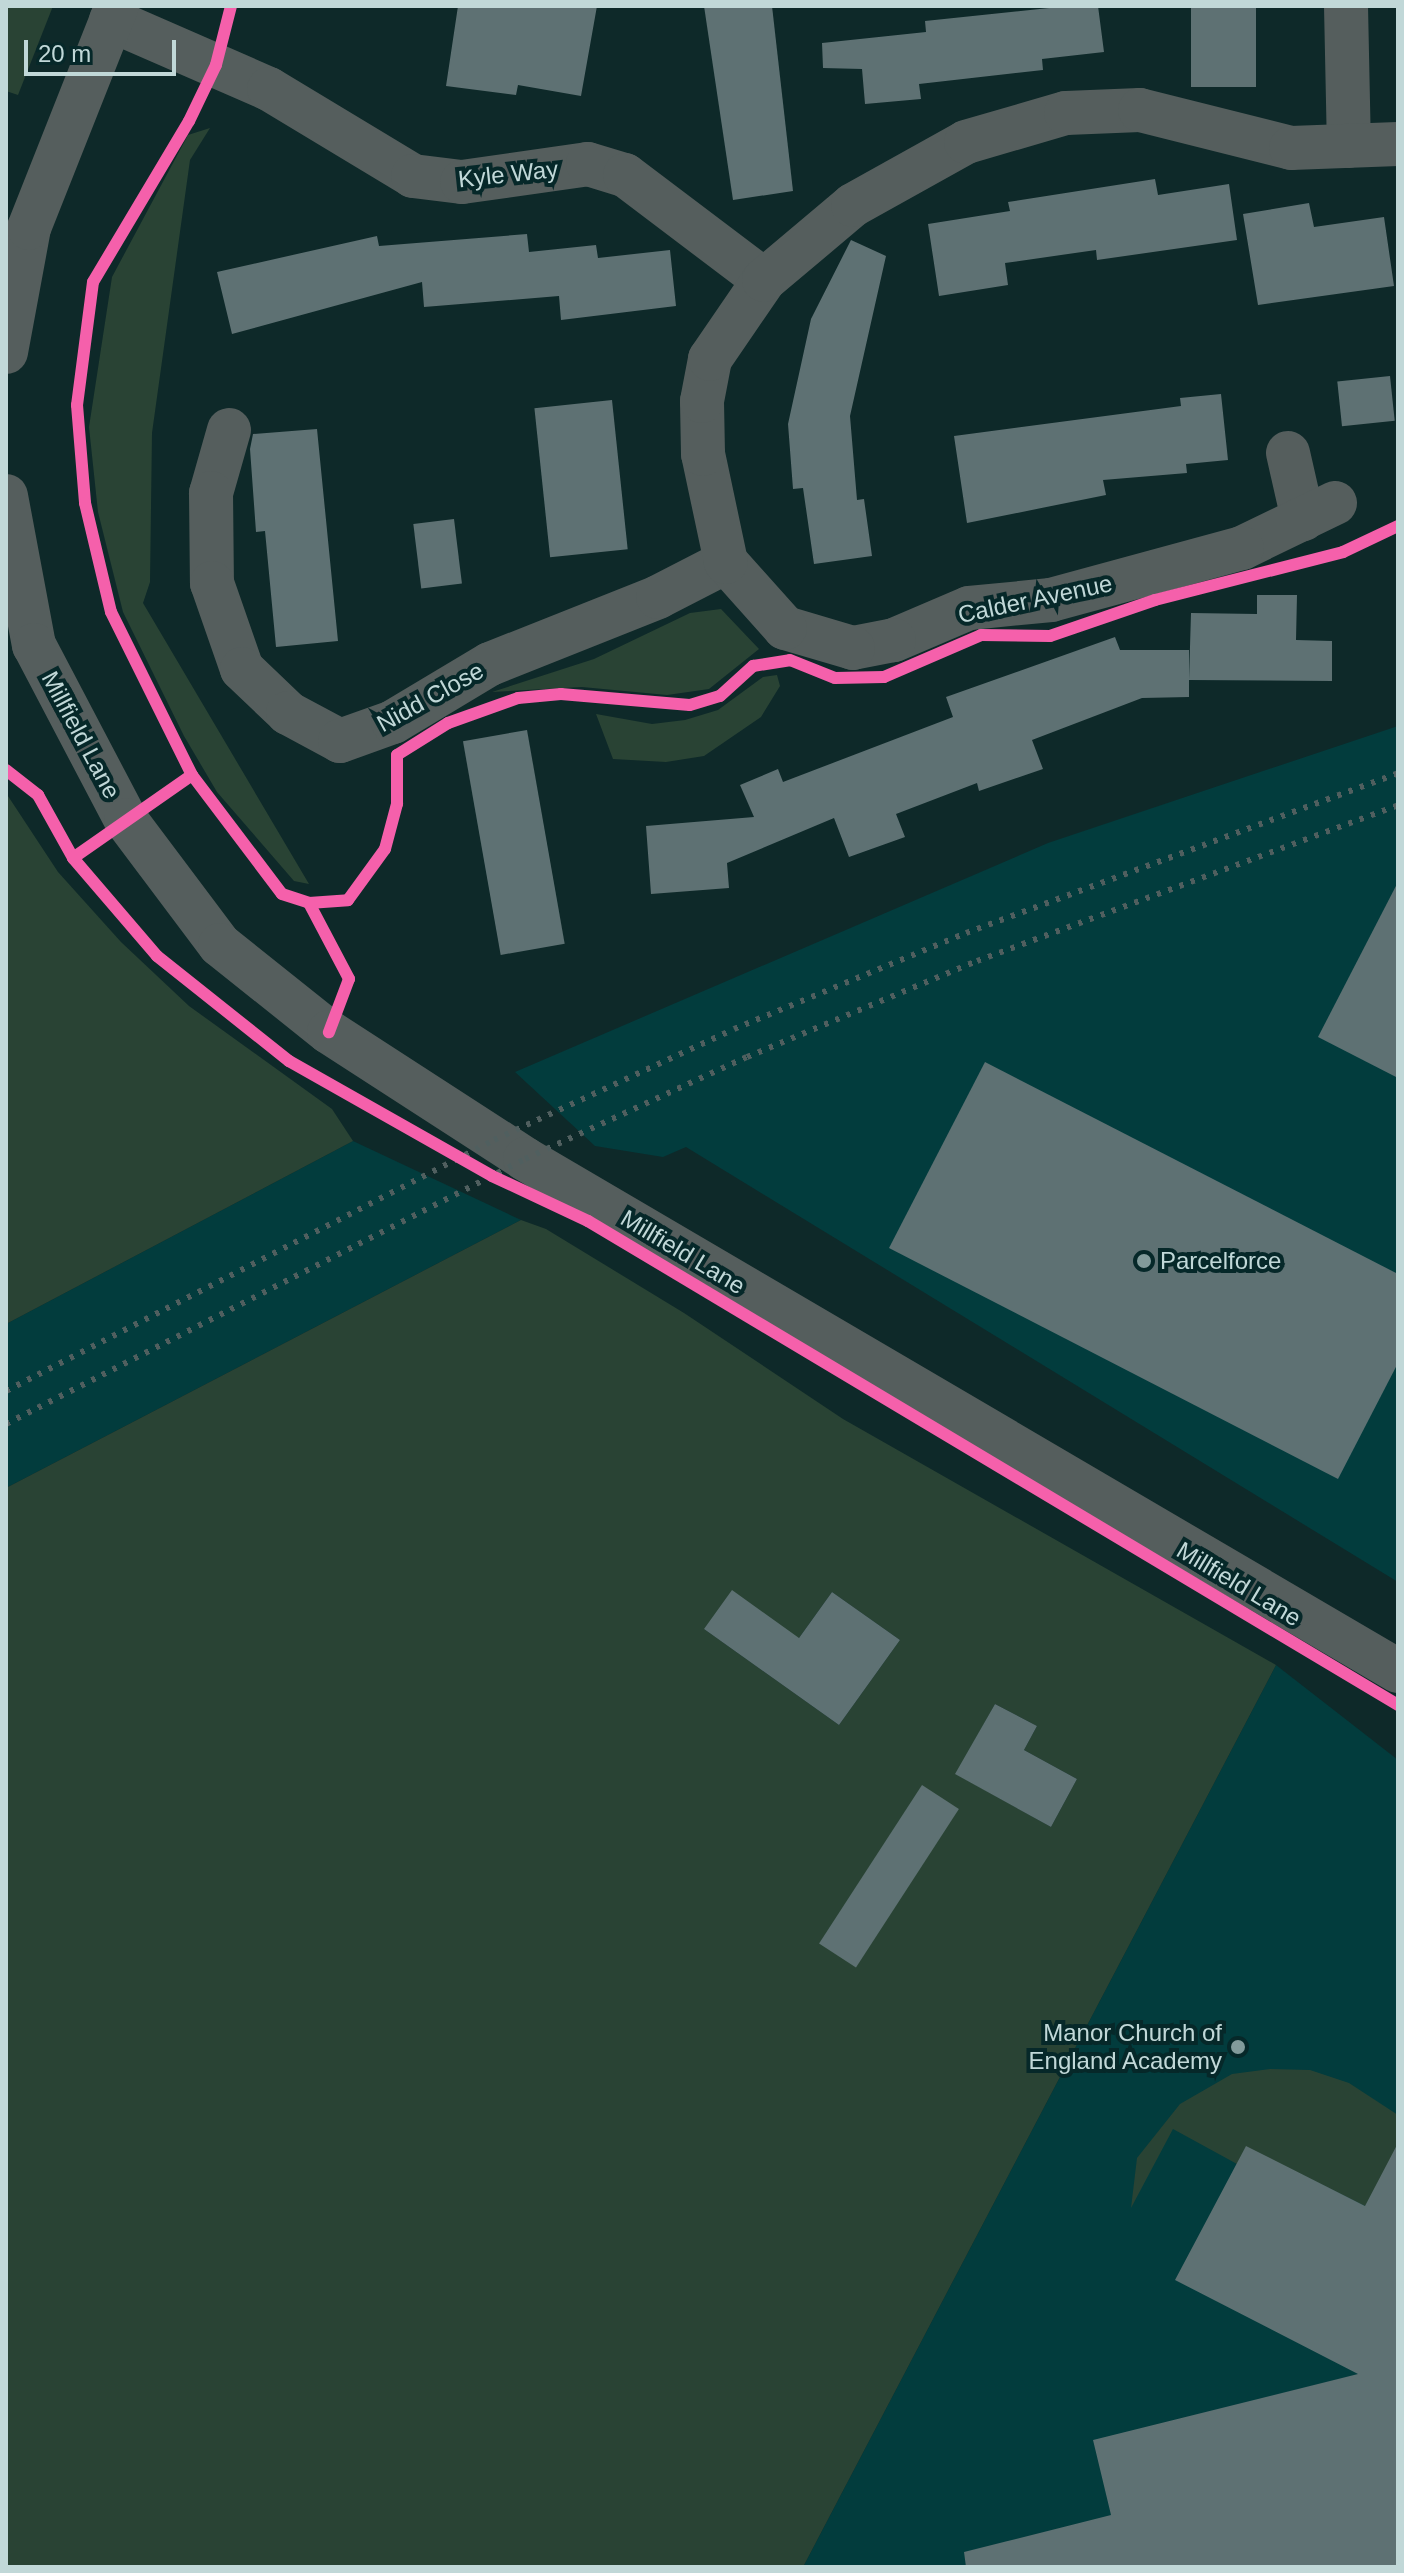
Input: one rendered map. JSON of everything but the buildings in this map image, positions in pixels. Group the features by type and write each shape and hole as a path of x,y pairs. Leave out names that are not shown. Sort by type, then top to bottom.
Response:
{"street":[{"path":"1346,6 1349,146"},
{"path":"6,352 29,228 114,13"},
{"name":"Kyle Way","path":"114,13 269,89 413,176 462,182 588,164 625,175 764,280"},
{"name":"Calder Avenue","path":"1288,453 1319,511 1242,548 1051,600 969,608 894,640 853,648 785,628 726,562 703,454 702,401 710,359 764,280 853,205 966,142 1066,113 1140,110 1291,148 1398,144"},
{"name":"Nidd Close","path":"229,430 211,493 212,583 242,669 288,713 340,741 393,722 490,664 645,603 726,562"},
{"name":"Millfield Lane","path":"6,496 20,652 126,820 220,945 329,1032 525,1159 1398,1671"}],"shaded area":[{"path":"1398,726 1398,1582 686,1147 663,1157 595,1146 515,1072 1048,843"},
{"path":"353,1141 521,1220 6,1488 6,1324"},
{"name":"Manor Church of England Academy","path":"1276,1665 1398,1760 1398,2567 803,2567"}],"green space":[{"path":"6,6 53,6 18,95 6,91"},
{"path":"210,128 190,160 152,433 150,582 143,603 309,884 294,881 217,792 184,736 123,612 98,512 89,427 112,277 188,135"},
{"path":"721,609 759,649 709,689 667,695 582,687 492,692 594,659 690,613"},
{"path":"777,675 780,686 761,717 704,756 666,762 613,759 596,714 652,724 685,720 718,710 763,677"},
{"path":"6,793 58,872 121,942 189,1006 332,1109 353,1141 6,1324"},
{"path":"521,1220 546,1229 684,1313 843,1419 1276,1665 803,2567 6,2567 6,1488","holes":["832,1592 900,1640 839,1725 704,1629 799,1638","995,1704 1037,1726 1024,1750 1077,1779 1051,1827 956,1774"]},
{"path":"1270,2069 1310,2070 1349,2083 1398,2115 1398,2205 1365,2206 1246,2147 1237,2164 1173,2129 1131,2208 1137,2158 1180,2104 1232,2074"}],"railway":[{"path":"6,1391 494,1140 734,1029 966,933 1398,773"},
{"path":"6,1424 525,1159 747,1057 977,961 1398,805"}],"cycle path":[{"path":"231,6 216,65 189,121 93,282 77,405 85,503 111,612 192,775 282,894 309,903 348,900 385,849 397,804 397,755 448,723 518,698 561,694 690,705 720,696 753,666 790,660 835,678 884,677 981,635 1050,636 1155,600 1343,552 1398,526"},
{"path":"6,770 38,795 73,858 157,956 289,1061 492,1176 588,1221 1398,1705"},
{"path":"73,858 192,775"},
{"path":"309,903 349,979 329,1032"}],"place":[{"name":"Parcelforce","path":"1144,1261"},
{"name":"Manor Church of England Academy","path":"1238,2047"}]}
